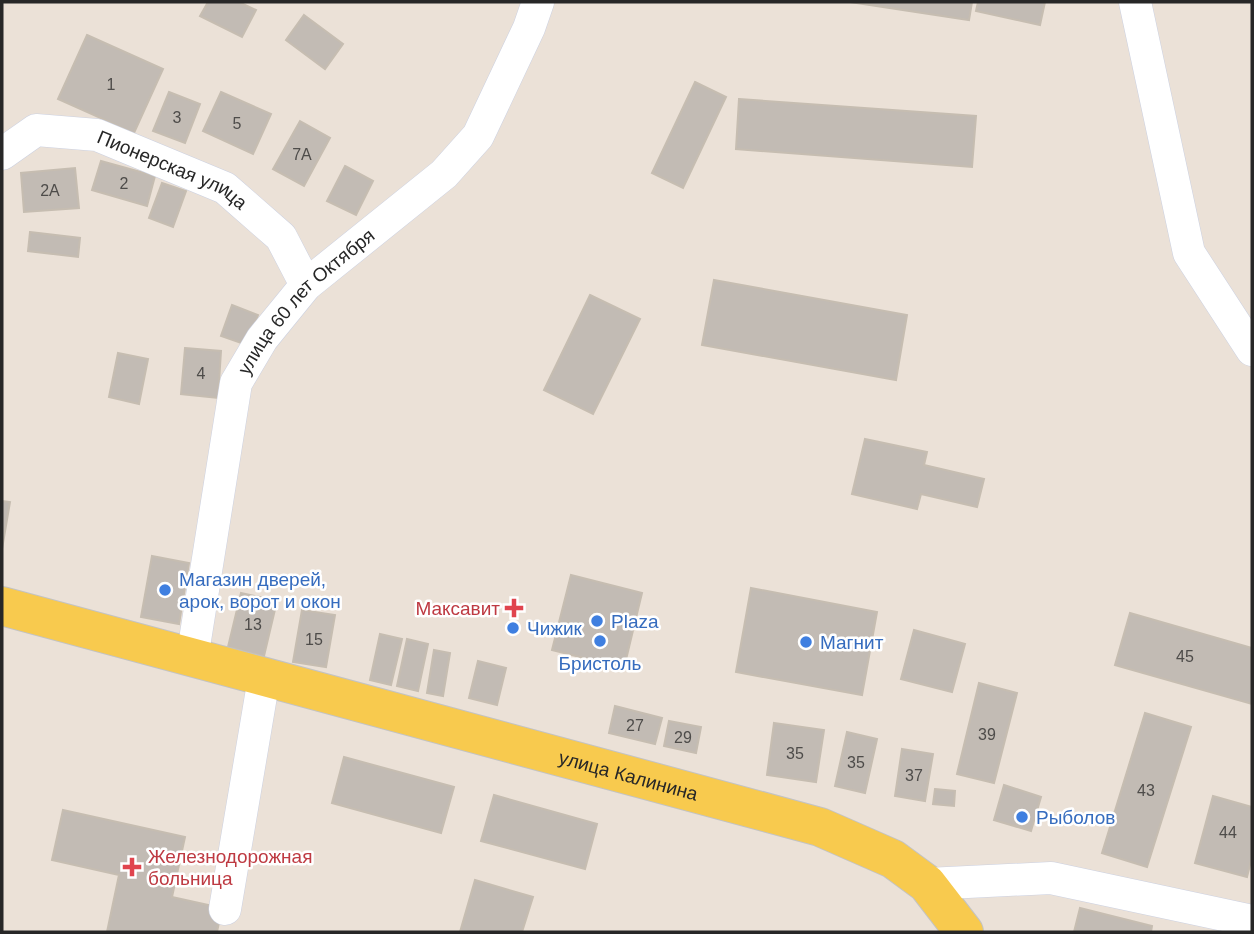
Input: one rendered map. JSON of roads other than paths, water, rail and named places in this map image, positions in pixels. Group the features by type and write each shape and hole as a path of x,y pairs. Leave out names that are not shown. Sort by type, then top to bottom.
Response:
{"main road":[{"name":"улица Калинина","path":"2,606 820,827 893,859 927,884 964,932"}],"street":[{"name":"улица 60 лет Октября","path":"192,659 236,383 262,339 306,285 444,174 478,136 529,28 538,2"},
{"path":"1135,2 1189,253 1252,350"},
{"name":"Пионерская улица","path":"2,154 36,130 97,135 225,188 281,237 306,285"},
{"path":"225,909 264,678"},
{"path":"927,884 1051,878 1251,918"}],"place":[{"name":"Магазин дверей, арок, ворот и окон","path":"165,590"},
{"name":"Максавит","path":"514,608"},
{"name":"Plaza","path":"597,621"},
{"name":"Чижик","path":"513,628"},
{"name":"Бристоль","path":"600,641"},
{"name":"Магнит","path":"806,642"},
{"name":"Рыболов","path":"1022,817"},
{"name":"Железнодорожная больница","path":"132,867"}]}
